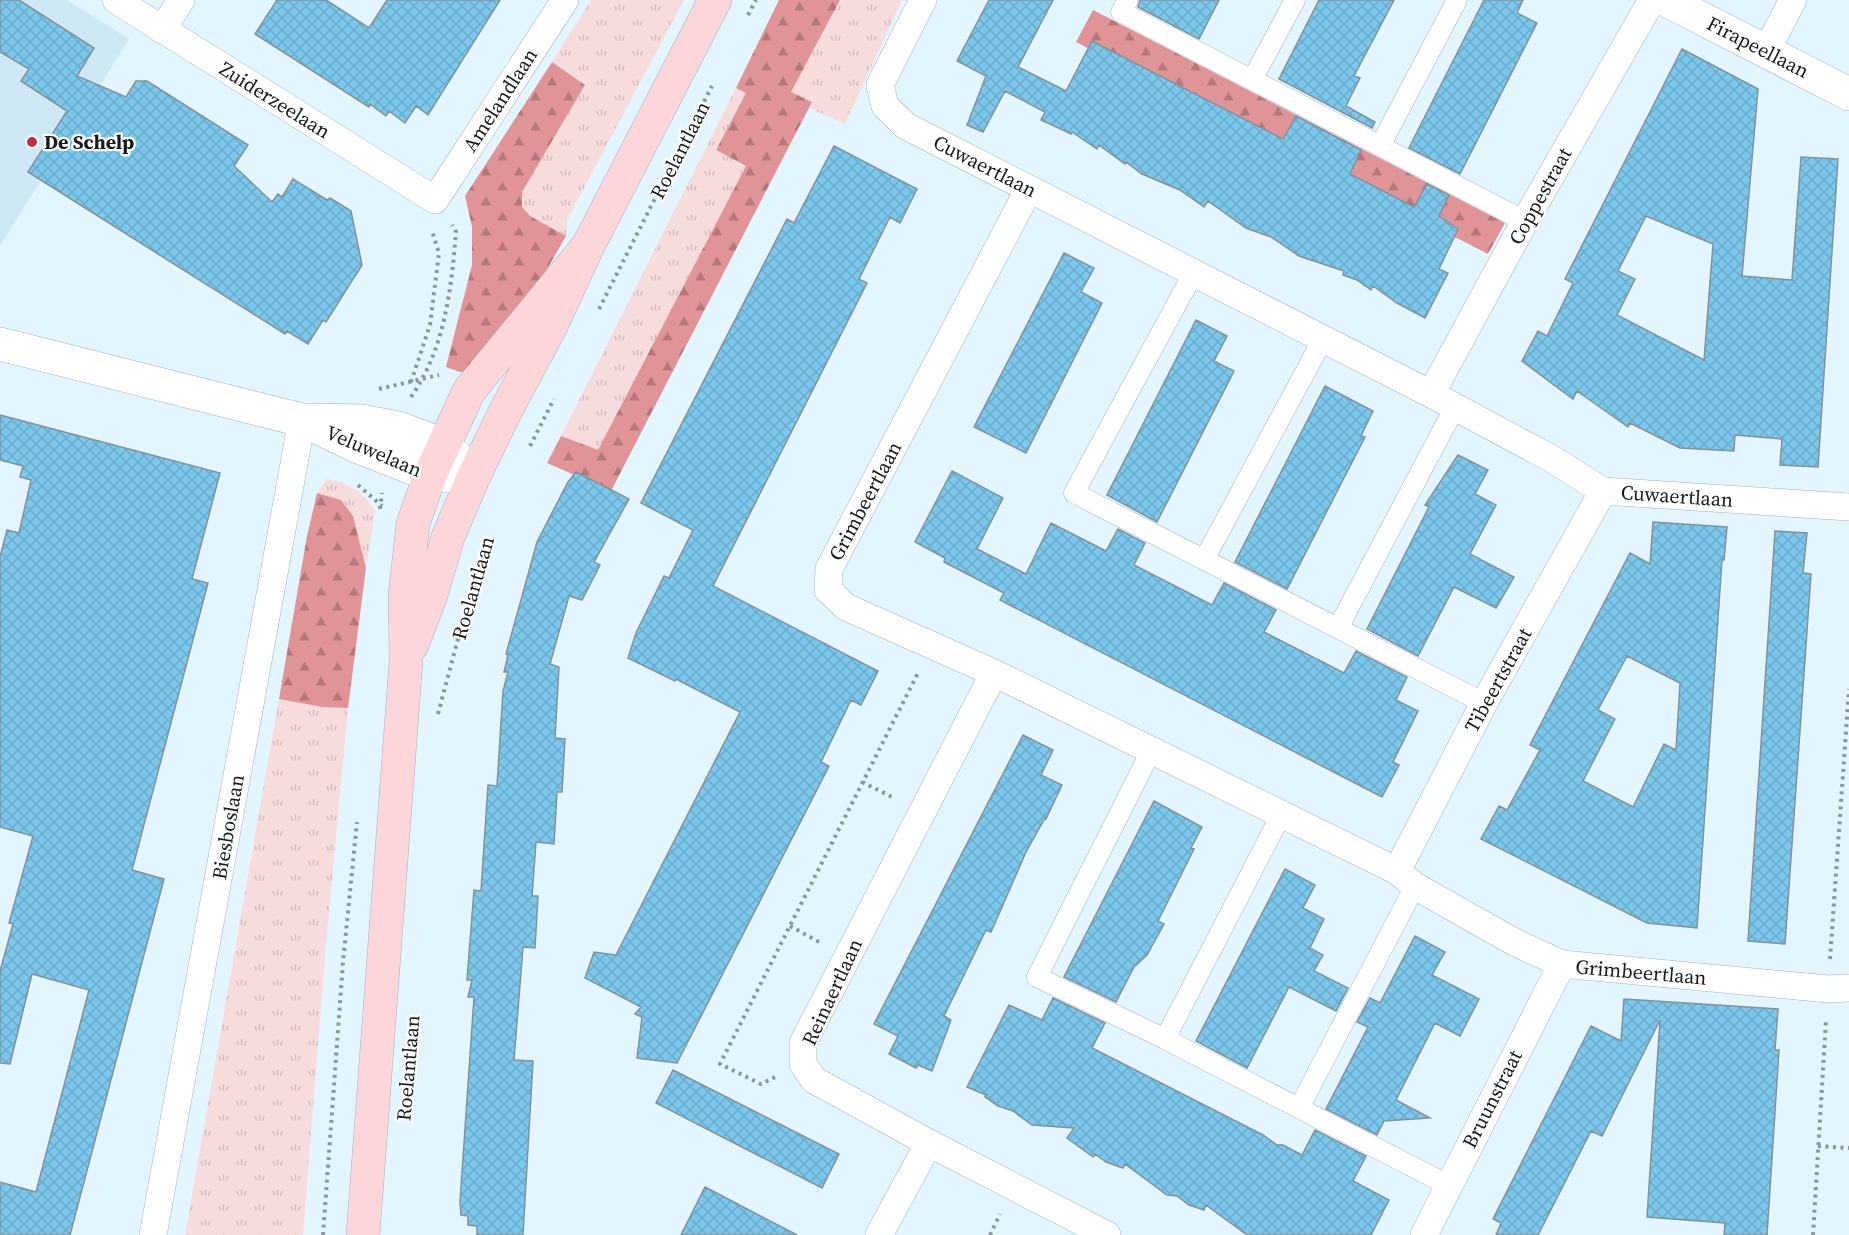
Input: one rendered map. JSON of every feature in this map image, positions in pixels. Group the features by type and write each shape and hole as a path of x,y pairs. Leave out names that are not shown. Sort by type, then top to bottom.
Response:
{"main road":[{"name":"Roelantlaan","path":"406,661 431,596 448,537 474,476 549,330 588,246 715,0"},
{"name":"Roelantlaan","path":"363,1235 406,661 405,596 413,524 430,475 469,391 588,246"}],"street":[{"name":"Zuiderzeelaan","path":"116,0 427,195"},
{"path":"162,30 181,0"},
{"name":"Amelandlaan","path":"427,195 565,0"},
{"name":"Cuwaertlaan","path":"923,0 880,85 885,106 906,126 1431,394 1552,459 1603,491 1849,507"},
{"path":"1128,0 1121,12 1525,221"},
{"path":"1252,80 1295,0"},
{"path":"1380,146 1457,0"},
{"name":"Coppestraat","path":"1431,394 1525,221 1652,0"},
{"name":"Firapeellaan","path":"1666,0 1849,94"},
{"path":"1766,51 1793,0"},
{"name":"Grimbeertlaan","path":"1029,189 829,569 828,590 846,607 994,673 1281,815 1406,878 1516,943 1562,964 1828,989 1849,988"},
{"path":"1194,272 1074,493 1484,703"},
{"path":"1204,560 1323,339"},
{"name":"Veluwelaan","path":"0,344 302,420 356,446 430,475 474,476"},
{"path":"1338,628 1455,407"},
{"name":"Veluwelaan","path":"302,420 361,421 398,428 444,445 474,476"},
{"name":"Biesboslaan","path":"153,1235 302,420"},
{"name":"Tibeertstraat","path":"1406,878 1484,703 1603,491"},
{"name":"Reinaertlaan","path":"994,673 803,1043 803,1064 814,1080 929,1143 1107,1235"},
{"path":"1151,751 1037,977 1165,1039 1448,1185"},
{"path":"1165,1039 1281,815"},
{"path":"1299,1108 1406,878"},
{"name":"Bruunstraat","path":"1424,1235 1562,964"},
{"path":"879,1235 929,1143"}],"path":[{"path":"745,21 756,0"},
{"name":"Roelantlaan","path":"598,310 712,86"},
{"path":"411,382 430,325 439,253 427,195"},
{"path":"372,390 440,375 469,391"},
{"path":"529,447 555,396"},
{"path":"506,410 539,428"},
{"name":"Roelantlaan","path":"438,725 439,713 470,593"},
{"path":"803,1064 761,1084 720,1064 931,645"},
{"path":"1818,1146 1849,1148"}],"shaded area":[{"name":"De Schelp","path":"0,0 67,0 129,39 0,246"}],"green space":[{"path":"591,0 684,0 567,220 566,236 530,216 522,207 522,192 585,85 552,62"},
{"path":"779,0 840,0 791,92 812,102 611,491 547,463 561,436 598,450 746,166 716,150 746,93 736,88"},
{"path":"840,0 902,0 845,124 809,108 812,102 791,92"},
{"path":"1093,10 1505,223 1488,254 1076,42"},
{"path":"552,62 585,85 522,192 522,207 530,216 566,236 508,338 474,371 460,372 446,367 472,265 472,227 465,196"},
{"path":"736,88 746,93 716,150 746,166 598,451 561,436"},
{"path":"327,479 355,489 366,498 375,511 366,568 353,516 341,500 317,493"},
{"path":"317,493 341,500 353,516 366,568 348,708 322,707 279,699 307,536"},
{"path":"279,699 322,707 348,708 325,954 303,1235 185,1235"}],"building":[{"path":"0,0 19,0 94,48 77,76 126,97 136,81 147,81 248,145 234,166 272,202 278,194 282,197 293,179 327,200 330,198 351,211 362,265 326,322 323,320 308,344 287,331 285,334 28,172 67,111 21,81 29,69 0,52"},
{"path":"277,0 326,0 369,28 387,0 500,0 428,115 416,106 405,123 389,111 386,116 370,104 369,107 255,34"},
{"path":"989,0 1053,0 1018,67 1066,91 1092,41 1283,139 1296,116 1361,150 1350,174 1414,207 1427,184 1449,195 1439,216 1458,229 1439,269 1448,273 1425,318 1397,303 1373,286 1371,290 1357,280 1343,275 1344,271 1299,256 1271,237 1246,228 1208,201 1204,207 1180,190 1142,174 1126,162 1125,164 1099,145 1097,149 1072,132 1071,134 1041,120 1045,112 1005,91 983,132 967,125 986,76 957,61"},
{"path":"1140,0 1219,0 1199,39 1138,7"},
{"path":"1319,0 1394,0 1354,76 1360,78 1346,106 1375,122 1372,128 1279,79"},
{"path":"1484,0 1523,0 1517,13 1537,23 1460,174 1409,148"},
{"path":"1682,49 1758,89 1742,276 1792,280 1801,157 1838,159 1818,467 1780,465 1782,439 1735,435 1734,451 1680,448 1630,423 1628,427 1577,391 1573,399 1522,361 1538,331 1547,336 1573,283 1565,279","holes":["1646,216 1713,244 1704,360 1617,315 1635,279 1618,271"]},
{"path":"834,146 917,189 900,223 890,217 859,279 867,283 713,586 878,671 861,705 851,700 821,762 829,766 677,1063 637,1058 642,1017 635,1014 641,1007 585,978 594,952 616,955 740,712 676,679 675,681 628,658 636,633 664,576 669,578 693,530 641,503 787,219 794,223"},
{"path":"1064,253 1094,268 1081,292 1102,303 1026,453 974,427"},
{"path":"1196,320 1227,336 1214,361 1234,371 1157,522 1107,495"},
{"path":"1325,386 1373,411 1361,436 1365,437 1287,589 1235,562"},
{"path":"0,415 220,473 192,579 208,583 132,870 164,879 70,1235 0,1235 0,1182 36,1192 89,990 32,974 10,1064 0,1063 0,971 13,924 9,923 33,836 0,827 0,557 7,530 19,533 31,480 20,477 23,466 0,460"},
{"path":"1458,455 1488,470 1475,494 1496,505 1470,554 1514,577 1496,608 1454,587 1418,656 1367,629 1429,507 1425,505"},
{"path":"952,471 1003,498 977,549 1026,574 1051,523 1106,551 1118,529 1145,543 1134,565 1212,605 1224,583 1276,610 1264,632 1344,673 1356,651 1407,677 1396,700 1418,711 1393,762 1399,765 1382,797 1000,600 1004,593 944,562 945,558 915,542"},
{"path":"576,472 629,499 594,562 600,565 582,600 569,596 550,664 559,667 555,738 565,739 562,792 557,792 554,844 536,842 532,896 538,896 535,948 523,947 514,1060 533,1061 523,1235 477,1235 477,1226 468,1225 468,1216 461,1215 460,1202 474,997 468,997 472,980 467,980 474,890 481,891 488,785 497,786 503,691 508,672 504,672 508,655 506,654 537,542 568,482"},
{"path":"1653,522 1727,527 1724,560 1722,560 1697,928 1647,923 1481,839 1499,806 1507,810 1540,750 1530,745 1630,553 1650,564","holes":["1627,656 1680,683 1676,750 1664,744 1633,807 1583,781 1615,719 1598,710"]},
{"path":"1775,531 1807,533 1803,573 1811,574 1785,944 1748,941"},
{"path":"1023,735 1053,750 1041,775 1062,785 1046,819 1026,852 991,932 986,930 944,1016 951,1020 932,1071 918,1065 916,1068 889,1054 898,1036 874,1024"},
{"path":"1154,801 1202,827 1191,848 1194,849 1158,921 1164,924 1147,955 1134,967 1116,1002 1064,977"},
{"path":"1285,869 1315,885 1303,908 1324,919 1310,948 1323,955 1314,971 1348,988 1336,1011 1289,987 1247,1068 1196,1041"},
{"path":"1415,936 1445,952 1432,975 1479,999 1460,1036 1435,1023 1396,1100 1430,1118 1384,1121 1377,1135 1326,1109 1368,1027 1357,1022 1370,998 1380,1003"},
{"path":"1053,998 1105,1023 1092,1048 1263,1135 1277,1145 1283,1145 1302,1155 1315,1130 1366,1156 1353,1181 1389,1200 1371,1235 1247,1235 1206,1205 1204,1210 1189,1205 1177,1196 1167,1195 1125,1164 1123,1168 1106,1162 1095,1154 1093,1157 1067,1138 1074,1128 1032,1125 1013,1111 998,1106 985,1097 986,1095 967,1087 1009,1005 1042,1020"},
{"path":"1624,999 1778,1009 1775,1050 1779,1050 1767,1235 1724,1235 1725,1223 1647,1217 1660,1020 1602,1136 1591,1131 1538,1235 1496,1235 1501,1223 1493,1219 1591,1026 1621,1041"},
{"path":"673,1070 839,1154 822,1188 656,1103"},
{"path":"705,1187 797,1235 681,1235"}],"place":[{"name":"De Schelp","path":"32,142"}]}
